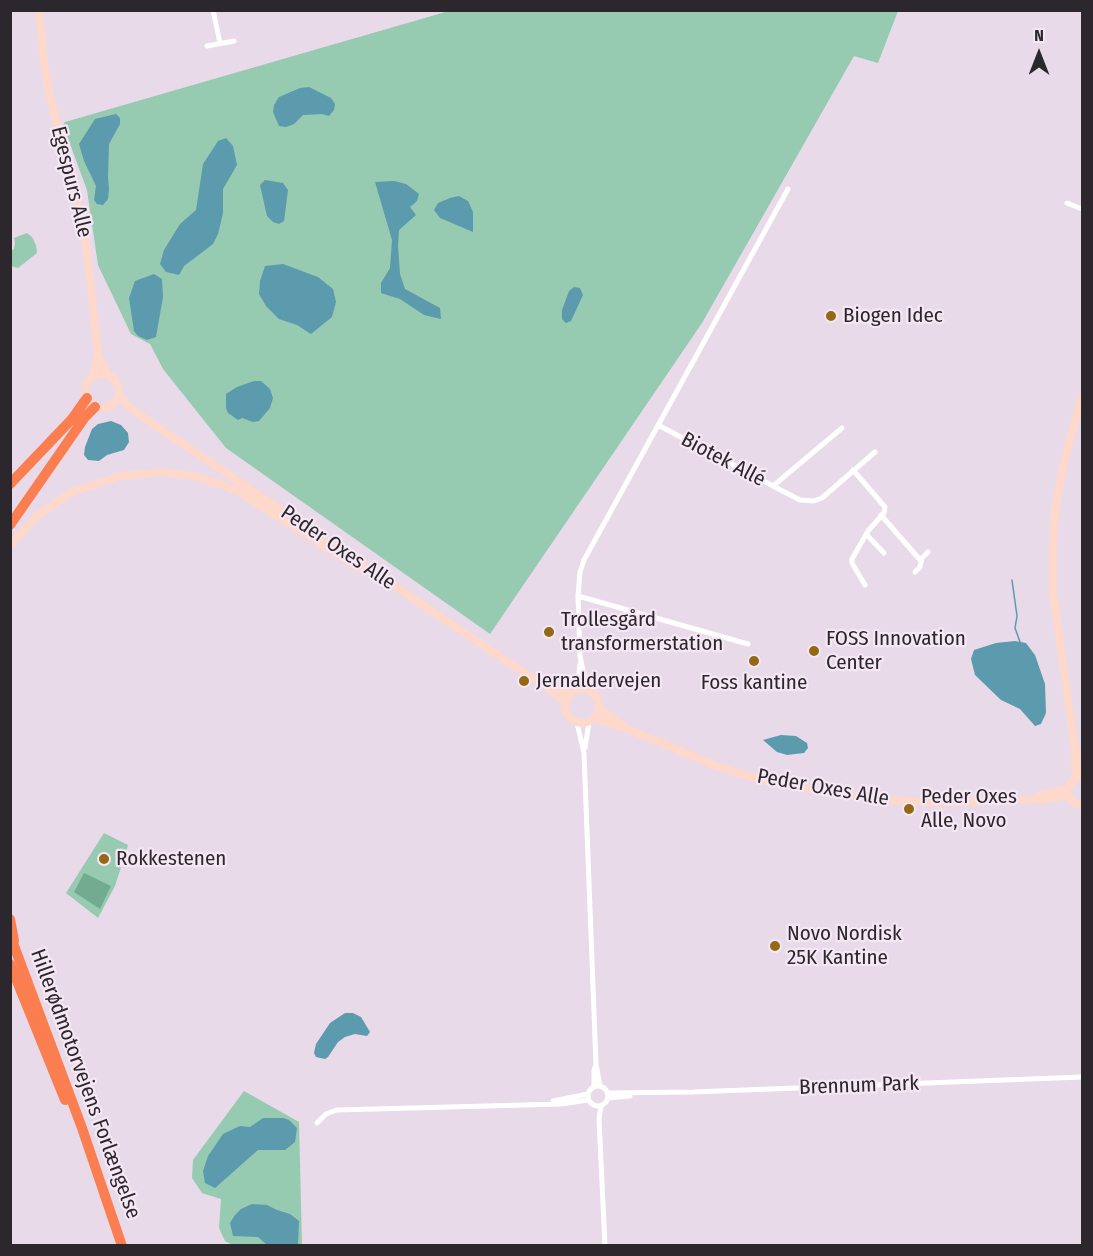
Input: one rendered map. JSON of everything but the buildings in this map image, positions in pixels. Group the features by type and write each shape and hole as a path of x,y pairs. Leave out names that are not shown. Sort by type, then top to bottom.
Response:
{"highway":[{"path":"10,484 72,419 87,398"},
{"path":"10,525 85,417 96,407"},
{"path":"10,919 15,947"},
{"name":"Hillerødmotorvejens Forlængelse","path":"10,935 82,1128 122,1245"},
{"path":"10,964 63,1097 82,1128"}],"street":[{"name":"Egespurs Alle","path":"39,10 49,93 86,244 98,355 93,377"},
{"path":"213,10 220,44"},
{"path":"207,46 234,41"},
{"path":"584,753 592,720 599,708 596,697 587,690 580,656 578,584 584,560 788,189"},
{"path":"1067,203 1083,209"},
{"name":"Egespurs Alle","path":"98,355 108,375"},
{"path":"108,375 117,383 119,395 114,404 105,408 96,407 87,398 86,386 93,377 108,375"},
{"name":"Peder Oxes Alle","path":"119,395 132,410"},
{"path":"1083,396 1066,454 1056,502 1052,571 1056,614 1080,777 1069,784 1068,792 1073,802 1083,805"},
{"name":"Peder Oxes Alle","path":"114,404 132,410 544,684 566,702"},
{"name":"Biotek Allé","path":"658,425 773,486 842,428"},
{"path":"773,486 800,500 814,501 822,498 874,452"},
{"path":"853,470 885,506 852,559 865,585"},
{"path":"10,545 38,515 70,493 120,476 146,472 179,473 211,481 242,494 356,566 397,587"},
{"path":"881,515 921,561"},
{"path":"866,534 884,553"},
{"path":"915,572 920,568 921,561 928,552"},
{"path":"578,596 748,644"},
{"path":"317,1123 326,1114 337,1110 561,1104 588,1097 597,1086 584,753 577,723 567,715 566,702 574,692 580,656"},
{"name":"Peder Oxes Alle","path":"544,684 574,692"},
{"path":"574,692 587,690"},
{"name":"Peder Oxes Alle","path":"599,708 630,730"},
{"path":"577,723 592,720"},
{"name":"Peder Oxes Alle","path":"592,720 630,730 718,767 762,780 807,789 890,800 939,803 1023,799 1068,792"},
{"name":"Brennum Park","path":"608,1096 1083,1077"},
{"path":"597,1086 606,1089 608,1096 598,1106 596,1115 599,1119 605,1245"},
{"path":"588,1097 598,1106"}],"green space":[{"path":"449,11 898,11 878,63 854,56 702,323 490,634 226,448 163,369 150,344 131,334 98,265 87,190 63,125 65,122"},
{"path":"27,233 36,245 37,253 18,268 11,266 10,251 14,249 14,238"},
{"path":"104,833 128,845 115,886 98,918 66,893"},
{"path":"84,873 111,886 100,909 74,892"},
{"path":"244,1091 299,1122 302,1245 233,1245 225,1241 219,1228 221,1199 202,1193 192,1178 193,1160"}],"water":[{"path":"309,87 331,98 335,104 334,110 329,116 303,115 294,124 286,127 279,126 273,112 279,97 300,88"},
{"path":"116,114 120,118 120,124 109,144 108,199 103,205 97,204 94,200 96,186 79,144 95,119"},
{"path":"226,138 233,146 237,165 223,189 223,213 218,234 213,244 184,266 179,275 166,272 160,264 164,250 180,224 196,210 203,164 218,141"},
{"path":"265,180 283,183 288,190 284,221 279,224 267,216 260,185"},
{"path":"394,181 406,184 419,194 417,201 410,207 416,215 399,230 400,274 405,289 440,308 441,319 424,315 400,299 381,293 381,283 390,268 392,240 375,182"},
{"path":"459,196 468,201 473,212 473,232 440,218 434,210 438,203"},
{"path":"283,264 318,277 333,289 336,302 332,317 311,334 297,325 279,319 266,306 259,294 265,266"},
{"path":"154,274 162,279 163,297 156,337 147,340 138,336 134,331 129,298 135,281"},
{"path":"574,287 580,288 583,295 571,321 566,323 562,319 562,310 569,291"},
{"path":"254,381 261,381 270,389 273,398 270,408 259,421 253,422 242,418 238,420 228,413 226,394"},
{"path":"111,421 121,425 128,433 129,442 124,450 107,455 99,461 88,460 84,455 85,447 92,429 98,424"},
{"path":"1015,641 1026,643 1035,655 1045,684 1046,713 1041,724 1035,726 1020,709 1001,700 975,675 971,659 974,650 996,643"},
{"path":"781,735 796,736 807,743 808,748 804,753 787,755 777,752 763,740"},
{"path":"345,1013 353,1013 361,1017 370,1032 367,1036 355,1034 345,1037 338,1042 328,1057 325,1059 316,1057 314,1053 316,1044 330,1023"},
{"path":"263,1118 289,1120 297,1128 295,1142 285,1150 258,1150 215,1188 205,1183 203,1171 208,1156 223,1134 240,1126 250,1127"},
{"path":"252,1204 267,1205 290,1214 299,1221 298,1245 267,1245 258,1237 233,1236 230,1223 241,1209"}],"waterway":[{"path":"1012,580 1017,616 1015,628 1020,642"}],"place":[{"name":"Biogen Idec","path":"831,316"},
{"name":"Trollesgård transformerstation","path":"549,632"},
{"name":"FOSS Innovation Center","path":"814,651"},
{"name":"Foss kantine","path":"754,661"},
{"name":"Jernaldervejen","path":"524,681"},
{"name":"Peder Oxes Alle, Novo","path":"909,809"},
{"name":"Rokkestenen","path":"104,859"},
{"name":"Novo Nordisk 25K Kantine","path":"775,946"}]}
